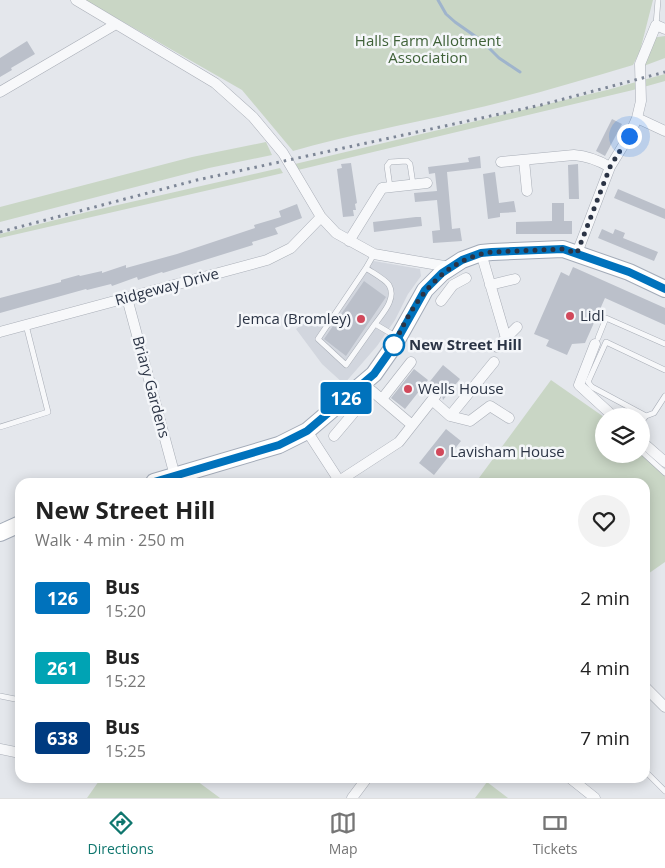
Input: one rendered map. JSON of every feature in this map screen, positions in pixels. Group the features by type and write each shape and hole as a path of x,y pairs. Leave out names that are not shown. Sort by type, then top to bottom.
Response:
{"main road":[{"path":"168,478 279,445 307,431 374,374 393,347 425,290 446,270 481,253 563,249 629,272 665,289"},
{"path":"0,534 15,526"}],"street":[{"path":"76,0 215,83 254,116 283,153 321,217 336,233 374,254 446,270 453,285"},
{"path":"0,92 116,24"},
{"path":"577,253 610,167 629,136 637,118 641,101 640,64 661,27"},
{"path":"637,118 665,131"},
{"path":"500,162 574,154 586,156 610,167"},
{"path":"524,160 527,191"},
{"path":"349,241 382,188 427,183"},
{"name":"Ridgeway Drive","path":"0,332 267,260 291,248 321,217"},
{"path":"481,253 506,338"},
{"path":"441,301 453,285 466,278"},
{"path":"490,285 515,278"},
{"name":"Briary Gardens","path":"127,298 175,476"},
{"path":"497,347 517,327"},
{"path":"596,341 579,385 605,408"},
{"path":"382,399 411,362"},
{"path":"450,416 494,362"},
{"path":"334,436 372,391 412,425"},
{"path":"346,478 399,442 434,397 450,416 470,421 490,406 509,418"},
{"path":"307,431 337,478"},
{"path":"650,449 665,462"},
{"path":"650,693 665,707"},
{"path":"0,749 15,752"},
{"path":"352,798 363,783"},
{"path":"576,783 595,798"}],"lane":[{"path":"654,0 657,3 661,27"},
{"path":"390,187 387,166 390,162 406,160 410,164 413,184"},
{"path":"366,268 388,284 392,296 387,307 346,365 318,339 374,254"},
{"path":"665,344 606,318 596,341 606,342 665,370"},
{"path":"374,324 397,338"},
{"path":"0,427 48,412 26,325"},
{"path":"606,342 588,382 592,387 631,408"},
{"path":"650,414 654,413 665,396"},
{"path":"650,459 665,473"},
{"path":"0,696 15,699"},
{"path":"650,776 665,791"}],"shaded area":[{"path":"368,260 420,269 421,276 377,346 344,384 322,364 296,329 310,318 323,327"}],"green space":[{"name":"Halls Farm Allotment Association","path":"85,0 653,0 640,51 633,65 504,102 293,151 242,90"},
{"path":"665,36 665,58 641,67 651,38"},
{"path":"665,74 665,81 633,90 298,170 295,164 607,90"},
{"path":"266,142 272,155 209,168 0,222 0,207 192,157"},
{"path":"280,168 283,173 0,238 0,234 87,212"},
{"path":"551,380 595,411 595,463 650,463 650,456 665,470 665,562 650,572 650,478 479,478"},
{"path":"98,783 200,783 220,798 87,798"},
{"path":"486,783 488,783 508,798 475,798"}],"building":[{"path":"27,41 35,54 0,77 0,58"},
{"path":"612,119 622,124 605,156 596,151"},
{"path":"480,156 481,168 447,172 452,229 460,228 462,241 433,243 432,231 440,230 437,200 415,202 414,193 437,191 435,173 429,174 428,167 469,162 468,158"},
{"path":"351,163 357,203 355,204 356,210 353,210 354,216 343,217 337,169 342,168 341,164"},
{"path":"578,164 579,199 569,199 568,165"},
{"path":"495,172 499,203 514,201 516,212 500,213 500,217 488,219 483,174"},
{"path":"618,189 665,209 665,219 614,198"},
{"path":"552,203 564,203 564,221 572,221 572,234 516,234 516,222 552,221"},
{"path":"297,204 302,218 275,228 278,234 252,242 253,245 138,280 137,277 112,286 111,284 86,289 0,313 0,298 61,282 61,280 79,275 102,271 102,273 126,265 126,268 177,254 255,228 254,225 281,217 279,211"},
{"path":"421,217 422,226 374,232 373,222"},
{"path":"602,229 613,234 615,229 625,233 623,238 658,252 654,261 598,238"},
{"name":"Lidl","path":"573,267 665,308 665,325 605,298 585,343 572,344 567,355 546,346 549,340 534,334 561,272 569,276"},
{"path":"364,281 386,297 346,356 324,339"},
{"path":"443,365 460,379 443,400 441,390 432,389 427,385"},
{"name":"Wells House","path":"414,369 428,380 405,409 391,398"},
{"name":"Lavisham House","path":"446,429 461,441 434,475 419,463"}],"waterway":[{"path":"438,0 446,14 455,22 482,41 499,58 520,72"}],"railway":[{"path":"0,232 197,180 541,105 665,72"}],"bus line":[{"name":"126","path":"168,478 244,457 279,445 307,431 374,374 393,347 425,290 442,273 462,260 481,253 563,249 629,272 665,289"}],"place":[{"name":"Lidl","path":"570,316"},
{"name":"Jemca (Bromley)","path":"361,319"},
{"name":"New Street Hill","path":"394,345"},
{"name":"Wells House","path":"408,389"},
{"name":"Lavisham House","path":"440,452"}],"route":[{"path":"394,345 393,347 425,290 442,273 462,260 481,253 492,252 563,249 577,253 610,167 629,136"}]}
